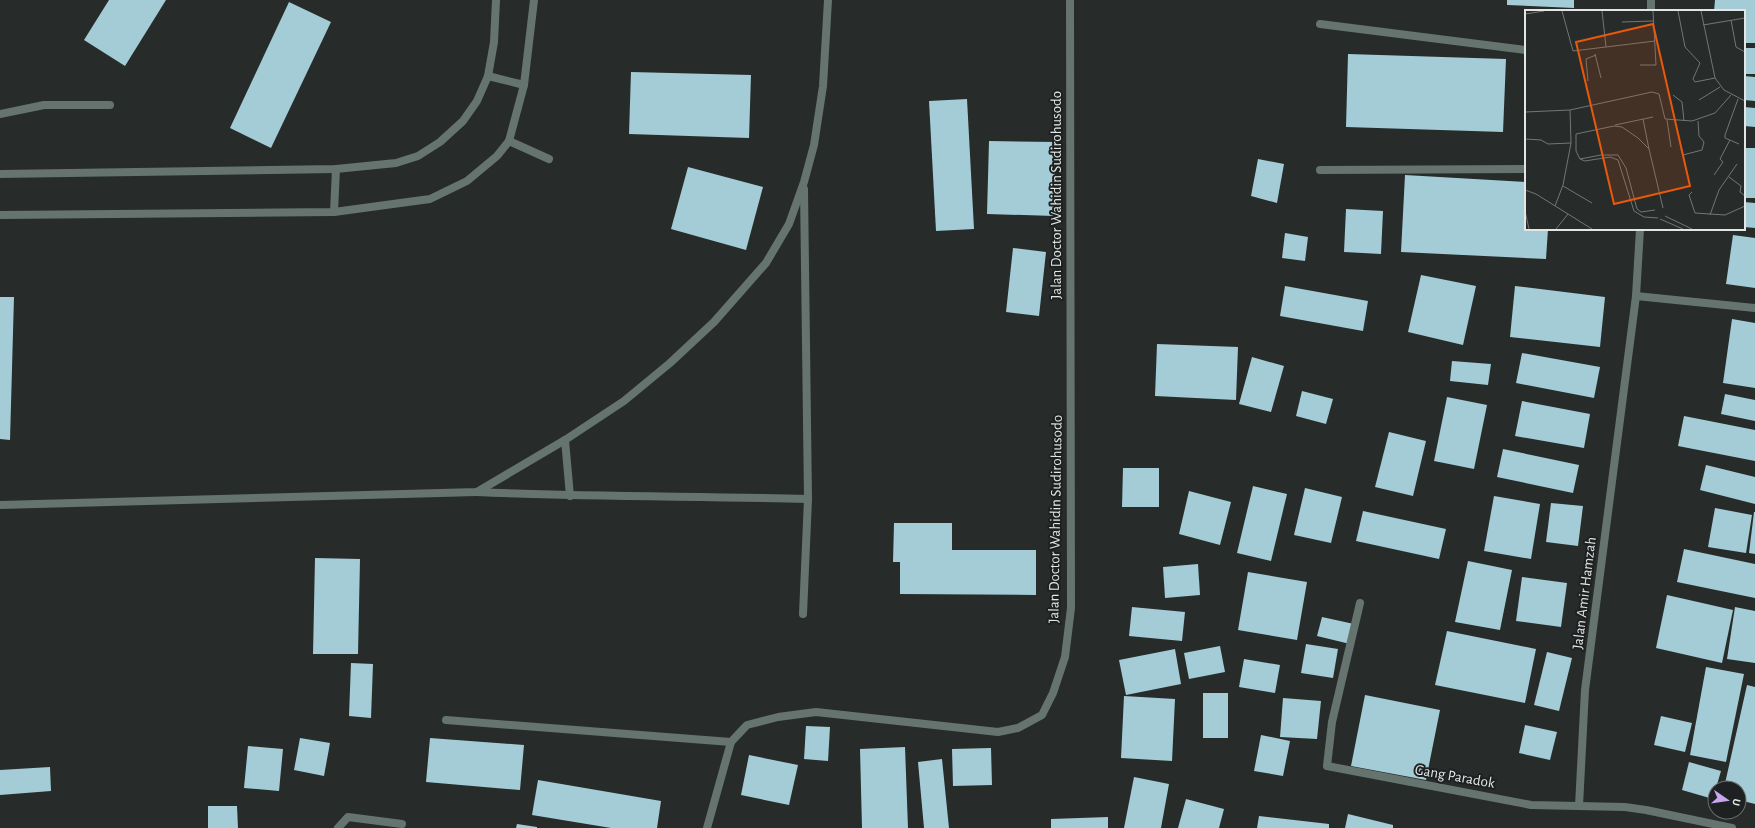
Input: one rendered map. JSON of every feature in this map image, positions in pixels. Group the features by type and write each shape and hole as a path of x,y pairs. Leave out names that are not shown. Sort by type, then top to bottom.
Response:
{"street":[{"path":"0,174 336,169 396,163 418,156 440,142 463,121 477,101 488,76 494,42 496,0"},
{"path":"0,215 334,212 430,199 467,181 497,156 509,141 524,85 534,0"},
{"path":"476,492 565,440 624,400 670,363 714,322 766,263 789,224 804,182 814,145 823,86 828,0"},
{"name":"Jalan Doctor Wahidin Sudirohusodo","path":"707,828 731,742 747,725 778,717 816,712 998,732 1018,728 1042,715 1053,693 1065,657 1071,608 1070,0"},
{"path":"1651,10 1652,0"},
{"path":"1320,24 1525,50"},
{"path":"488,76 524,85"},
{"path":"0,114 44,105 110,105"},
{"path":"509,141 549,159"},
{"path":"334,212 336,169"},
{"path":"1320,170 1525,169"},
{"path":"804,182 808,499 804,614"},
{"name":"Jalan Amir Hamzah","path":"1579,806 1585,690 1636,296 1640,230"},
{"path":"1636,296 1755,308"},
{"path":"565,440 570,496"},
{"path":"0,505 476,492 570,496 681,495 808,499"},
{"name":"Gang Paradok","path":"1360,603 1332,722 1326,766 1531,805 1579,806"},
{"path":"446,720 731,742"},
{"path":"1579,806 1625,807 1646,810 1732,828"},
{"path":"338,828 348,818 402,824"}],"building":[{"path":"109,0 166,0 125,66 84,40"},
{"path":"1507,0 1574,0 1574,8 1507,5"},
{"path":"1715,0 1755,0 1755,43 1745,43 1745,10 1714,10"},
{"path":"289,2 331,22 271,148 230,128"},
{"path":"1745,48 1755,48 1755,74 1745,74"},
{"path":"1348,54 1506,59 1503,132 1346,127"},
{"path":"631,72 751,75 749,138 629,134"},
{"path":"1745,76 1755,77 1755,101 1745,100"},
{"path":"967,99 974,229 936,231 929,101"},
{"path":"1745,107 1755,108 1755,127 1745,126"},
{"path":"989,141 1056,142 1054,216 987,214"},
{"path":"1745,148 1755,148 1755,198 1745,198"},
{"path":"1258,159 1284,164 1277,203 1251,196"},
{"path":"688,167 763,187 746,250 671,229"},
{"path":"1405,175 1525,182 1525,230 1548,230 1546,259 1401,252"},
{"path":"1745,202 1755,203 1755,228 1745,227"},
{"path":"1346,209 1383,211 1381,254 1344,252"},
{"path":"1285,233 1308,237 1305,261 1282,258"},
{"path":"1733,235 1755,238 1755,288 1726,284"},
{"path":"1013,248 1046,252 1039,316 1006,312"},
{"path":"1421,275 1476,286 1463,345 1408,332"},
{"path":"1285,286 1368,301 1363,331 1280,316"},
{"path":"1515,286 1605,297 1600,347 1510,337"},
{"path":"0,297 14,297 10,440 0,439"},
{"path":"1732,319 1755,323 1755,388 1723,383"},
{"path":"1157,344 1238,347 1236,400 1155,396"},
{"path":"1522,353 1600,367 1594,398 1516,383"},
{"path":"1252,357 1284,366 1271,412 1239,404"},
{"path":"1452,361 1491,364 1488,385 1450,381"},
{"path":"1302,391 1333,399 1326,424 1296,416"},
{"path":"1725,394 1755,400 1755,421 1721,414"},
{"path":"1447,397 1487,405 1474,469 1434,461"},
{"path":"1522,401 1590,414 1584,448 1515,436"},
{"path":"1684,416 1755,430 1755,461 1678,446"},
{"path":"1389,432 1426,441 1413,496 1375,487"},
{"path":"1503,449 1579,465 1573,493 1497,477"},
{"path":"1706,465 1755,477 1755,504 1700,490"},
{"path":"1123,468 1159,468 1159,507 1122,507"},
{"path":"1253,486 1287,494 1271,561 1237,553"},
{"path":"1305,488 1342,497 1331,543 1294,535"},
{"path":"1189,491 1231,502 1220,545 1179,534"},
{"path":"1494,496 1540,504 1531,559 1484,551"},
{"path":"1551,503 1583,506 1578,546 1546,542"},
{"path":"1715,508 1752,515 1746,553 1708,547"},
{"path":"1363,511 1446,529 1439,559 1356,541"},
{"path":"1755,512 1755,554 1749,553"},
{"path":"894,523 952,523 952,550 1036,550 1036,595 900,594 900,562 893,562"},
{"path":"1684,549 1755,564 1755,598 1677,582"},
{"path":"315,558 360,559 358,654 313,654"},
{"path":"1468,561 1512,570 1500,630 1455,622"},
{"path":"1198,564 1200,595 1165,598 1163,567"},
{"path":"1248,572 1307,582 1297,640 1238,630"},
{"path":"1522,577 1567,583 1561,627 1516,621"},
{"path":"1667,595 1733,610 1722,663 1656,648"},
{"path":"1132,607 1185,612 1182,641 1129,636"},
{"path":"1735,607 1755,611 1755,663 1727,659"},
{"path":"1322,617 1354,624 1350,644 1317,636"},
{"path":"1447,631 1536,649 1525,703 1435,685"},
{"path":"1306,644 1338,649 1333,678 1301,673"},
{"path":"1220,646 1225,672 1189,679 1184,653"},
{"path":"1175,649 1181,684 1126,695 1119,660"},
{"path":"1547,652 1572,658 1559,711 1534,705"},
{"path":"1244,659 1280,665 1275,693 1239,687"},
{"path":"351,663 373,664 371,718 349,716"},
{"path":"1706,667 1744,674 1726,762 1690,755"},
{"path":"1747,685 1755,687 1755,804 1747,802 1747,780 1726,780"},
{"path":"1203,693 1228,693 1228,738 1203,738"},
{"path":"1365,695 1440,710 1426,780 1351,766"},
{"path":"1124,696 1175,699 1172,761 1121,758"},
{"path":"1283,698 1321,701 1317,739 1280,737"},
{"path":"1661,716 1692,723 1685,752 1654,745"},
{"path":"1525,725 1557,732 1550,760 1519,753"},
{"path":"806,726 830,727 828,761 804,759"},
{"path":"1261,735 1290,741 1283,776 1254,771"},
{"path":"300,738 330,743 324,776 294,770"},
{"path":"430,738 524,745 520,790 426,782"},
{"path":"248,746 283,749 279,791 244,788"},
{"path":"905,747 908,828 862,828 860,749"},
{"path":"991,748 992,785 953,786 952,749"},
{"path":"749,755 798,765 789,805 741,795"},
{"path":"942,759 949,828 924,828 918,762"},
{"path":"1689,762 1721,771 1718,780 1707,780 1707,797 1682,790"},
{"path":"50,767 51,791 0,795 0,770"},
{"path":"1134,777 1169,784 1161,828 1124,828"},
{"path":"538,780 661,801 657,828 611,828 532,815"},
{"path":"1186,799 1224,809 1219,828 1178,828"},
{"path":"208,806 237,806 238,828 208,828"},
{"path":"1348,814 1393,825 1393,828 1345,828"},
{"path":"1259,816 1329,824 1329,828 1257,828"},
{"path":"1108,817 1108,828 1051,828 1051,819"},
{"path":"517,824 537,827 537,828 516,828"}]}
